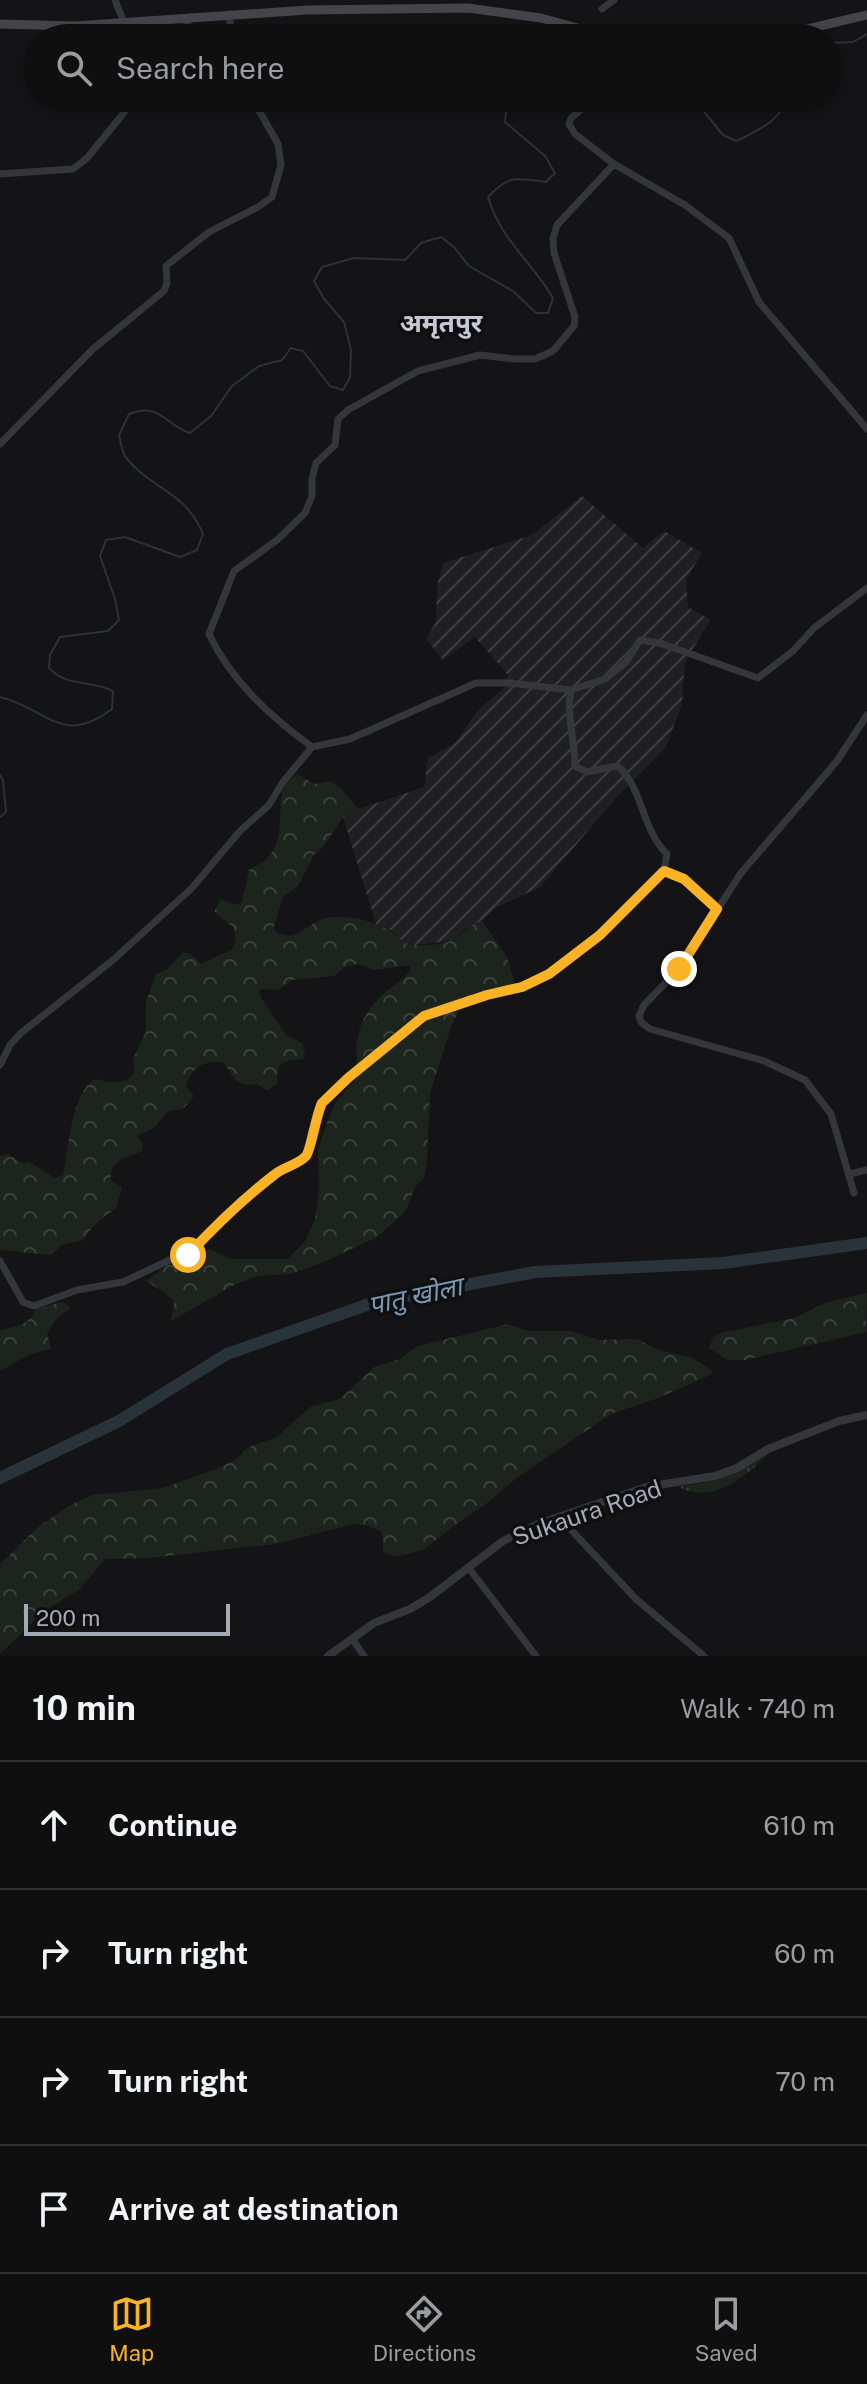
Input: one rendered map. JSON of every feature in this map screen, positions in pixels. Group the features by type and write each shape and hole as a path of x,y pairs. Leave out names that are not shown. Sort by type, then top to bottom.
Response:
{"main road":[{"path":"100,24 306,5 468,8 563,24"},
{"path":"829,24 867,15"},
{"path":"0,24 24,25"}],"street":[{"path":"115,0 124,22"},
{"path":"602,9 614,0"},
{"path":"229,14 230,24"},
{"path":"187,24 191,17"},
{"path":"0,174 73,169 87,158 125,112"},
{"path":"0,444 93,349 164,291 166,266 209,232 272,197 281,165 278,144 260,112"},
{"path":"578,112 569,124 575,134 614,164 662,190 729,238 759,302 867,429"},
{"path":"312,747 274,719 251,695 209,634 234,571 285,534 305,513 312,496 316,463 335,445 338,419 348,410 418,371 480,355 535,359 553,351 562,342 574,326 575,317 558,267 553,239 557,225 614,164"},
{"path":"0,1065 21,1033 113,960 192,888 240,831 269,805 283,782 312,747 350,739 476,683 527,684 571,690 605,679 626,662 640,640 660,643 758,678 793,651 814,628 867,588"},
{"path":"0,1261 23,1302 34,1306 77,1290 123,1282 188,1255 239,1203 277,1172 304,1158 309,1151 316,1115 322,1103 399,1035 424,1016 522,987 549,974 600,935 664,871 667,854 650,831 627,775 618,766 586,772 575,766 568,708 571,690"},
{"path":"854,1193 831,1114 805,1080 764,1061 650,1029 639,1016 644,1005 679,969 741,873 837,761 867,715"},
{"path":"664,871 684,879 717,909"},
{"path":"850,1174 867,1170"},
{"name":"Sukaura Road","path":"328,1656 374,1623 410,1609 430,1597 503,1541 538,1524 646,1487 715,1476 737,1468 768,1449 839,1421 867,1415"},
{"path":"559,1517 636,1599 704,1656"},
{"path":"468,1567 536,1656"},
{"path":"353,1640 364,1656"}],"shaded area":[{"path":"582,496 643,548 664,531 702,553 686,579 688,607 711,620 685,661 682,704 666,747 616,798 540,887 497,907 451,941 404,943 391,930 376,924 343,817 424,787 428,758 455,743 477,711 505,687 508,675 475,637 443,660 426,639 436,622 437,586 443,563 532,535"}],"green space":[{"path":"297,774 315,784 329,781 340,787 358,809 343,817 314,855 298,886 283,897 275,931 289,936 326,918 349,917 381,926 409,944 427,945 451,941 482,921 507,957 515,984 474,993 463,1002 452,1024 430,1093 424,1178 415,1187 407,1208 399,1218 375,1238 324,1262 290,1274 257,1276 234,1285 171,1321 174,1302 146,1281 168,1265 190,1259 209,1249 231,1259 288,1259 305,1241 315,1219 319,1190 318,1149 336,1102 358,1076 356,1050 360,1028 370,1009 406,976 410,965 374,970 358,964 344,967 334,976 293,980 278,990 261,989 262,999 286,1035 302,1043 305,1051 303,1059 290,1060 279,1066 277,1084 267,1090 256,1084 239,1082 222,1062 199,1066 186,1086 194,1096 184,1108 167,1112 155,1127 137,1136 143,1143 142,1151 120,1160 113,1167 111,1180 122,1188 116,1208 98,1222 83,1240 61,1245 53,1254 0,1250 0,1156 8,1154 24,1164 29,1162 55,1178 63,1175 69,1137 81,1095 96,1079 117,1082 133,1074 133,1059 146,1032 146,1002 156,974 168,969 183,952 191,954 201,964 231,950 236,940 233,927 214,912 221,899 234,905 242,902 249,870 265,860 276,846 283,791"},
{"path":"867,1293 866,1332 745,1360 727,1360 709,1348 713,1337 721,1333 794,1318 825,1303"},
{"path":"61,1302 68,1304 70,1309 56,1319 47,1333 51,1349 30,1354 0,1371 0,1330 26,1322 36,1309"},
{"path":"508,1324 528,1331 571,1331 599,1340 637,1339 661,1351 691,1357 713,1371 658,1398 611,1414 518,1477 423,1550 395,1557 383,1552 380,1531 353,1524 275,1544 149,1558 105,1559 79,1590 44,1611 0,1654 0,1564 38,1527 70,1505 93,1495 163,1488 216,1469 235,1460 249,1447 277,1437 310,1407 340,1399 374,1367 400,1359 416,1347"},
{"path":"768,1454 738,1480 716,1491 691,1492 679,1487 716,1480"}],"waterway":[{"path":"843,42 853,42 867,34"},
{"path":"0,697 67,725 95,720 112,709 113,691 71,681 49,668 50,655 60,637 108,631 119,620 100,556 106,540 125,537 180,557 197,550 203,534 187,508 127,459 119,435 129,414 140,411 155,412 190,433 211,416 232,386 259,366 282,360 291,348 303,351 330,386 343,390 350,377 351,350 344,322 324,299 314,281 322,267 354,258 405,260 421,243 441,237 454,247 469,266 513,291 536,313 548,313 553,298 508,238 488,197 508,181 546,182 555,173 545,156 505,122 506,112"},
{"path":"704,112 723,135 737,141 760,129 780,112"},
{"path":"0,775 6,812 0,817"},
{"name":"पातु खोला","path":"0,1478 119,1421 227,1354 375,1302 535,1272 723,1263 867,1243"}],"district":[{"name":"अमृतपुर","path":"441,323"}],"route":[{"path":"188,1255 239,1203 277,1172 304,1158 309,1151 316,1115 322,1103 399,1035 424,1016 522,987 549,974 600,935 664,871 684,879 717,909 679,969"}]}
